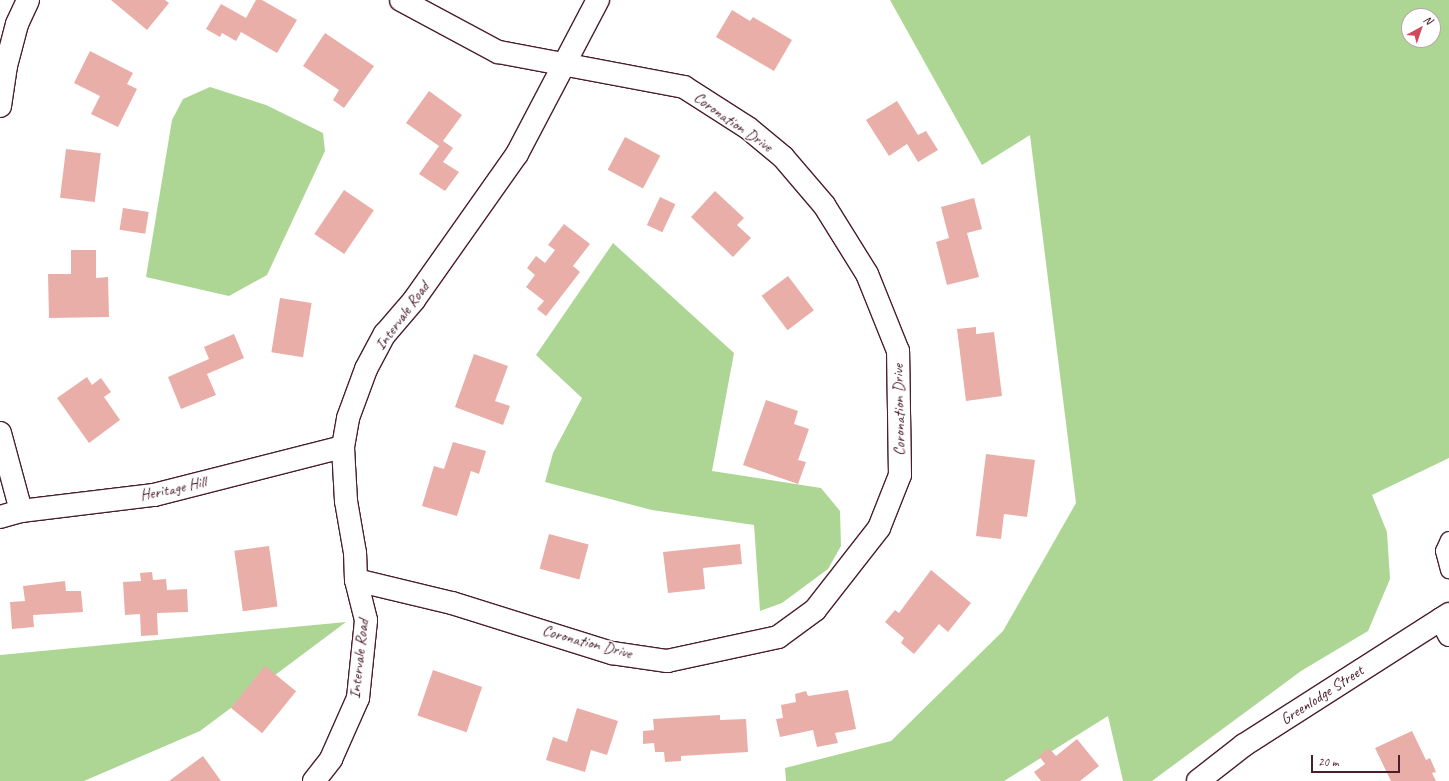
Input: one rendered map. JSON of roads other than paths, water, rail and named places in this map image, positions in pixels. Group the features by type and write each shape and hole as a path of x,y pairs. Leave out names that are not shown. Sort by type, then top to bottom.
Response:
{"street":[{"path":"0,106 6,66 17,24 28,0"},
{"name":"Coronation Drive","path":"356,580 452,603 612,653 667,661 778,637 815,610 879,528 900,475 898,351 868,274 824,205 783,157 748,128 684,87 498,52 401,0"},
{"name":"Intervale Road","path":"314,781 331,759 358,698 366,620 356,580 355,553 346,501 343,447 348,418 366,369 386,334 414,300 517,154 598,0"},
{"path":"0,433 21,511"},
{"name":"Heritage Hill","path":"0,517 21,511 154,495 343,447"},
{"name":"Greenlodge Street","path":"1198,781 1244,745 1446,623"}],"lane":[{"path":"1449,540 1444,551 1449,570"}]}
